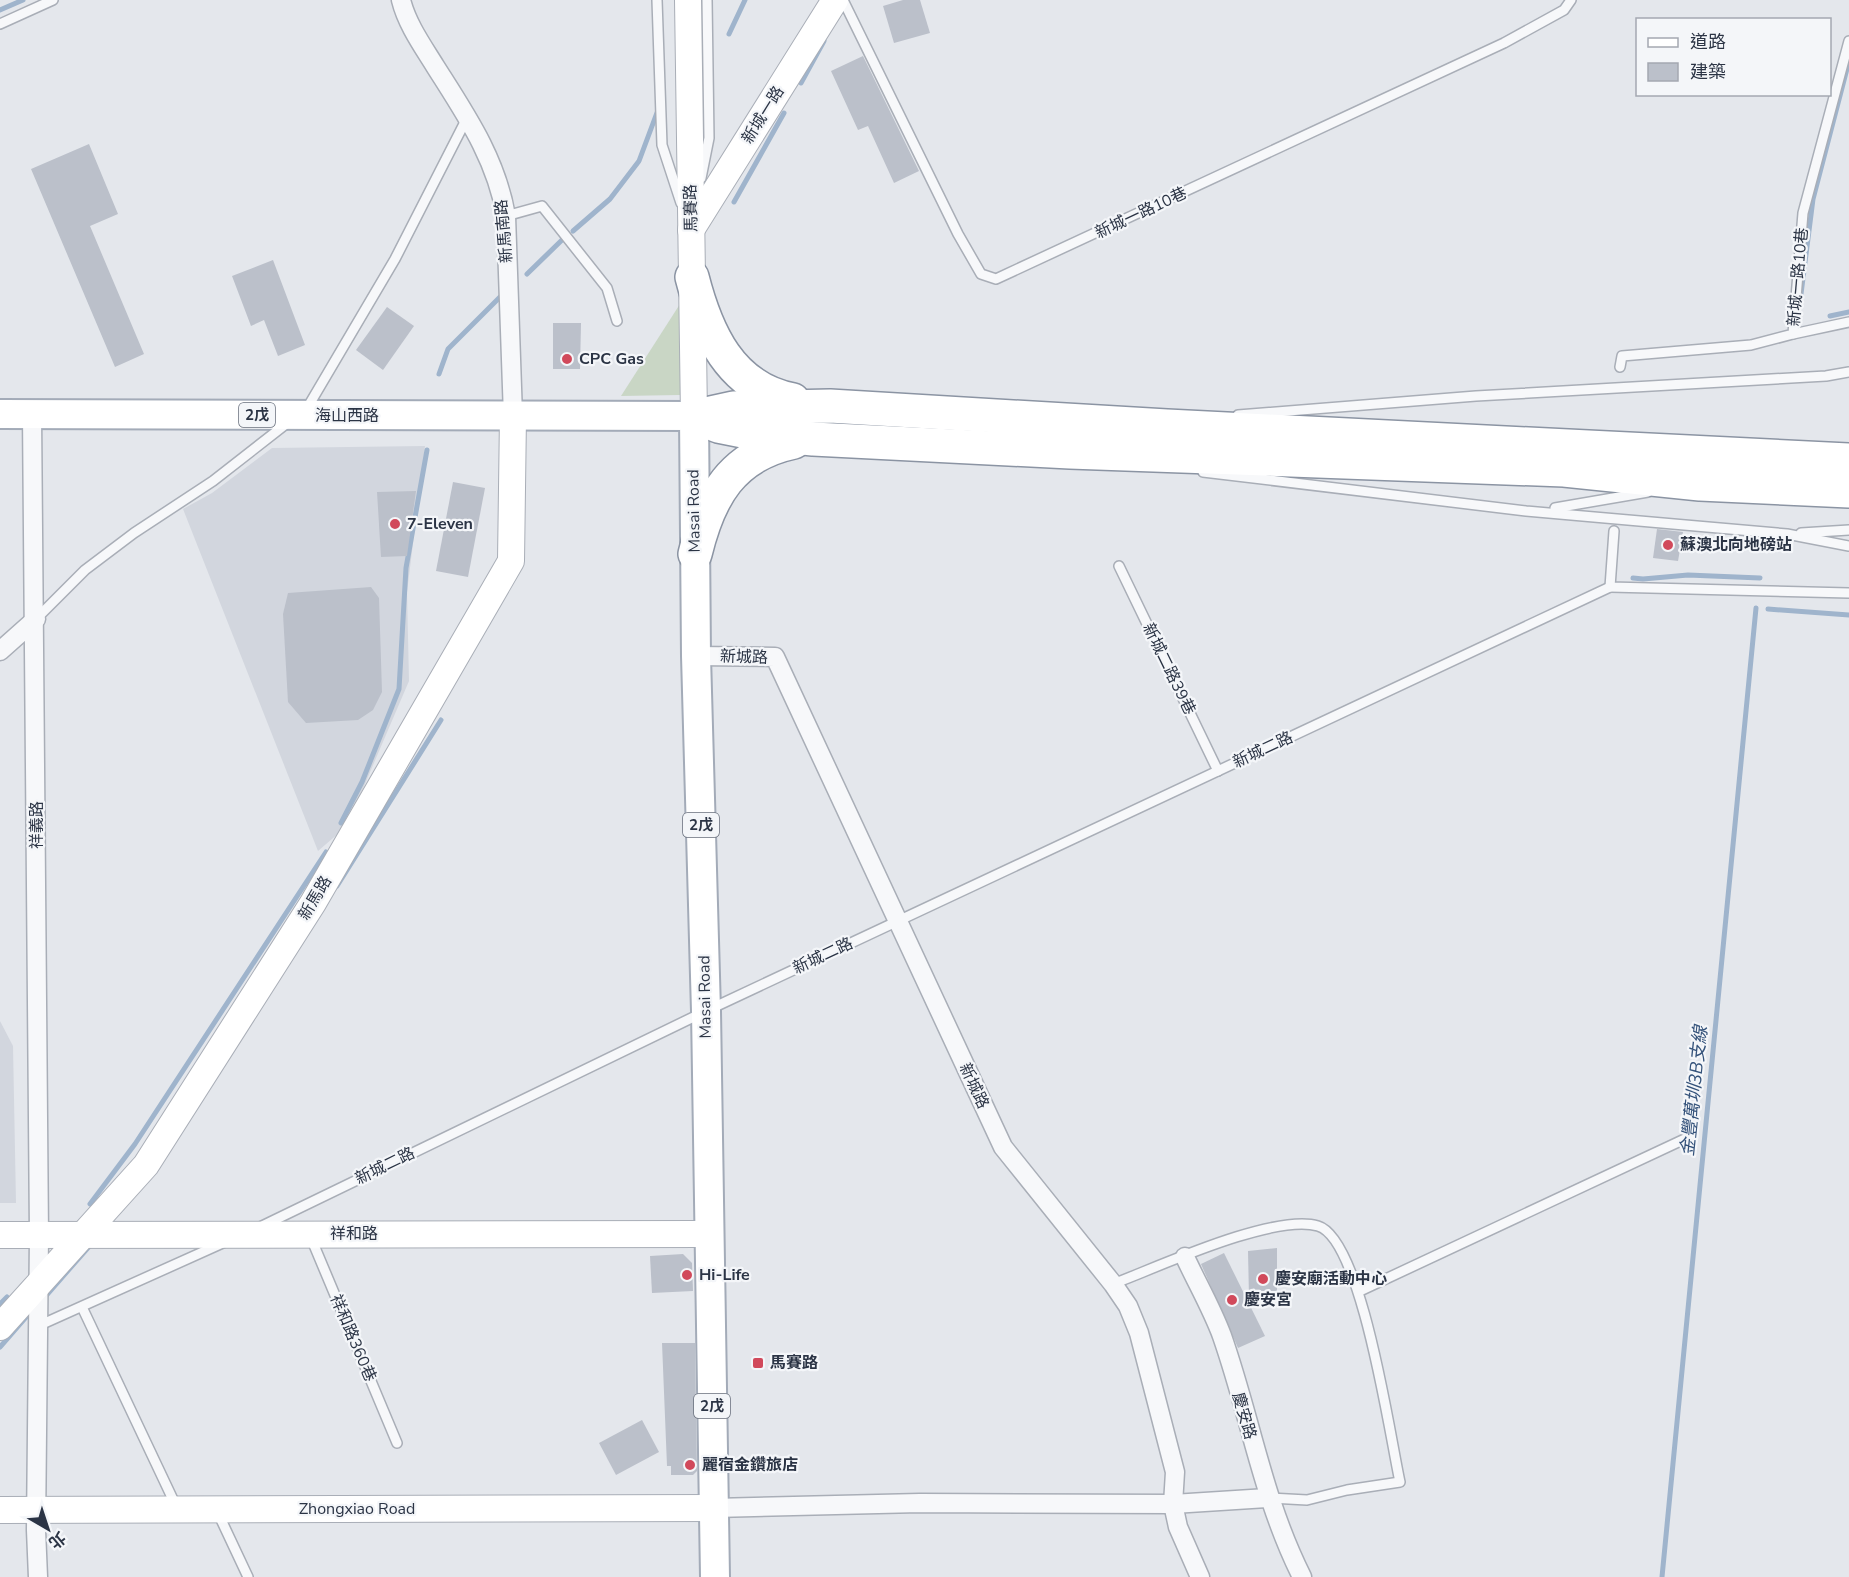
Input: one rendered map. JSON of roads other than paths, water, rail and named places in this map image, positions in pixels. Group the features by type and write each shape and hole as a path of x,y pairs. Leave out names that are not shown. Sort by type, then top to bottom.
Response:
{"highway":[{"path":"692,277 701,312 710,334 734,369 749,383 763,390 789,399 830,406"},
{"path":"694,416 733,408 830,406 1167,426 1849,460"},
{"path":"694,416 718,426 753,433 813,439 1070,452 1564,470 1700,484 1849,490"},
{"path":"695,554 703,521 713,500 744,463 776,446 813,439"}],"main road":[{"name":"海山西路","path":"0,414 694,416"},
{"name":"Masai Road","path":"694,416 696,656 706,1011 715,1577"}],"street":[{"name":"新馬南路","path":"401,0 416,33 495,169 506,216 513,416"},
{"name":"馬賽路","path":"688,0 694,416"},
{"name":"新城一路","path":"691,230 835,0"},
{"name":"祥義路","path":"32,414 36,619 38,1577"},
{"name":"新馬路","path":"0,1327 146,1165 313,903 511,561 513,416"},
{"path":"0,651 36,619"},
{"name":"新城路","path":"696,656 775,657 1003,1147 1113,1284 1128,1306 1156,1392 1176,1472 1173,1504 1178,1527 1200,1577"},
{"name":"祥和路","path":"0,1235 708,1234"},
{"name":"慶安路","path":"1185,1257 1222,1335 1268,1498 1284,1541 1302,1577"},
{"path":"714,1508 920,1503 1173,1504 1268,1498"},
{"name":"Zhongxiao Road","path":"0,1510 714,1508"}],"lane":[{"path":"0,24 53,0"},
{"path":"657,0 662,145 691,230"},
{"path":"691,230 709,138 707,0"},
{"name":"新城一路10巷","path":"843,0 958,234 981,274 996,279 1504,43 1564,10 1571,0"},
{"name":"新城一路10巷","path":"1620,367 1622,356 1751,345 1793,334 1803,213 1849,41"},
{"path":"36,619 85,570 134,533 213,481 281,426 303,415 395,259 467,118"},
{"path":"506,216 542,206 607,288 617,321"},
{"path":"1793,334 1849,322"},
{"path":"1232,416 1476,396 1826,376 1849,372"},
{"path":"1167,426 1221,418"},
{"path":"1070,452 1162,466"},
{"path":"1197,471 1526,511 1786,534 1849,546"},
{"path":"1526,511 1573,507 1700,484"},
{"path":"1786,534 1849,530"},
{"path":"1614,531 1611,587 1849,593"},
{"name":"新城二路39巷","path":"1119,566 1218,771"},
{"name":"新城二路","path":"37,1327 246,1233 706,1011 1611,587"},
{"path":"1360,1291 1689,1137"},
{"path":"1113,1284 1261,1229 1298,1224 1318,1226 1336,1239 1360,1291 1400,1482 1347,1490 1307,1500 1268,1498"},
{"name":"祥和路360巷","path":"309,1233 397,1443"},
{"path":"82,1307 177,1510"},
{"path":"216,1509 248,1577"}],"waterway":[{"path":"0,10 23,0"},
{"path":"729,34 745,0"},
{"path":"801,83 824,41"},
{"path":"1800,302 1813,199 1849,61"},
{"path":"573,231 610,199 639,161 658,110"},
{"path":"734,202 784,113"},
{"path":"527,274 563,239"},
{"path":"439,374 448,349 500,297"},
{"path":"1830,316 1849,312"},
{"path":"341,823 362,782 399,689 406,568 427,450"},
{"path":"1633,578 1688,575 1760,578"},
{"name":"金豐萬圳3B支線","path":"1662,1577 1756,608"},
{"path":"1768,609 1849,615"},
{"path":"337,886 441,720"},
{"path":"90,1204 135,1144 326,852"},
{"path":"44,1298 93,1242"},
{"path":"0,1304 7,1297"},
{"path":"0,1347 33,1309"}],"place":[{"name":"CPC Gas","path":"567,359"},
{"name":"7-Eleven","path":"395,524"},
{"name":"蘇澳北向地磅站","path":"1668,545"},
{"name":"Hi-Life","path":"687,1275"},
{"name":"慶安廟活動中心","path":"1263,1279"},
{"name":"慶安宮","path":"1232,1300"},
{"name":"馬賽路","path":"758,1363"},
{"name":"麗宿金鑽旅店","path":"690,1465"}]}
